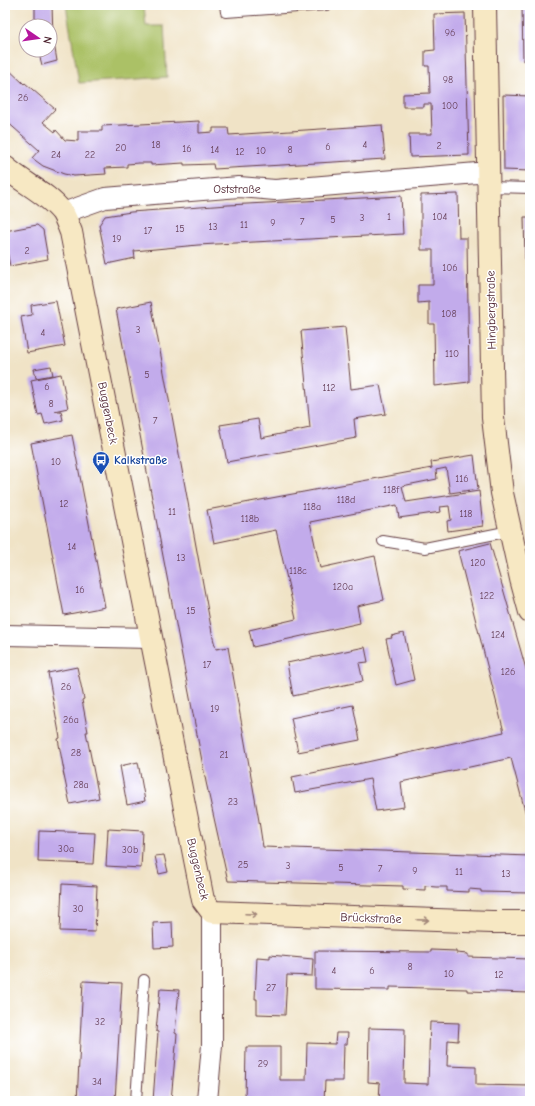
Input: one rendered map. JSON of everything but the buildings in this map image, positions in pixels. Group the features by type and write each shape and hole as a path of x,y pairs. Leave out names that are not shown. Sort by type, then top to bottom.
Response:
{"street":[{"name":"Hingbergstraße","path":"485,5 493,418 502,493 510,531 525,580 530,612"},
{"path":"5,167 14,175 53,201 63,213"},
{"name":"Oststraße","path":"63,213 106,198 239,187 275,190 488,179"},
{"name":"Buggenbeck","path":"63,213 71,232 203,900 212,912 212,1045 207,1101"},
{"path":"5,635 151,638"},
{"name":"Brückstraße","path":"212,912 530,922"}],"lane":[{"path":"225,5 226,12 326,5"},
{"path":"488,179 530,188"},
{"path":"383,541 425,548 510,531"},
{"path":"136,1101 144,980"}],"green space":[{"path":"66,5 144,5 146,26 164,26 167,77 79,83"}],"place":[{"name":"Kalkstraße","path":"101,475"}]}
